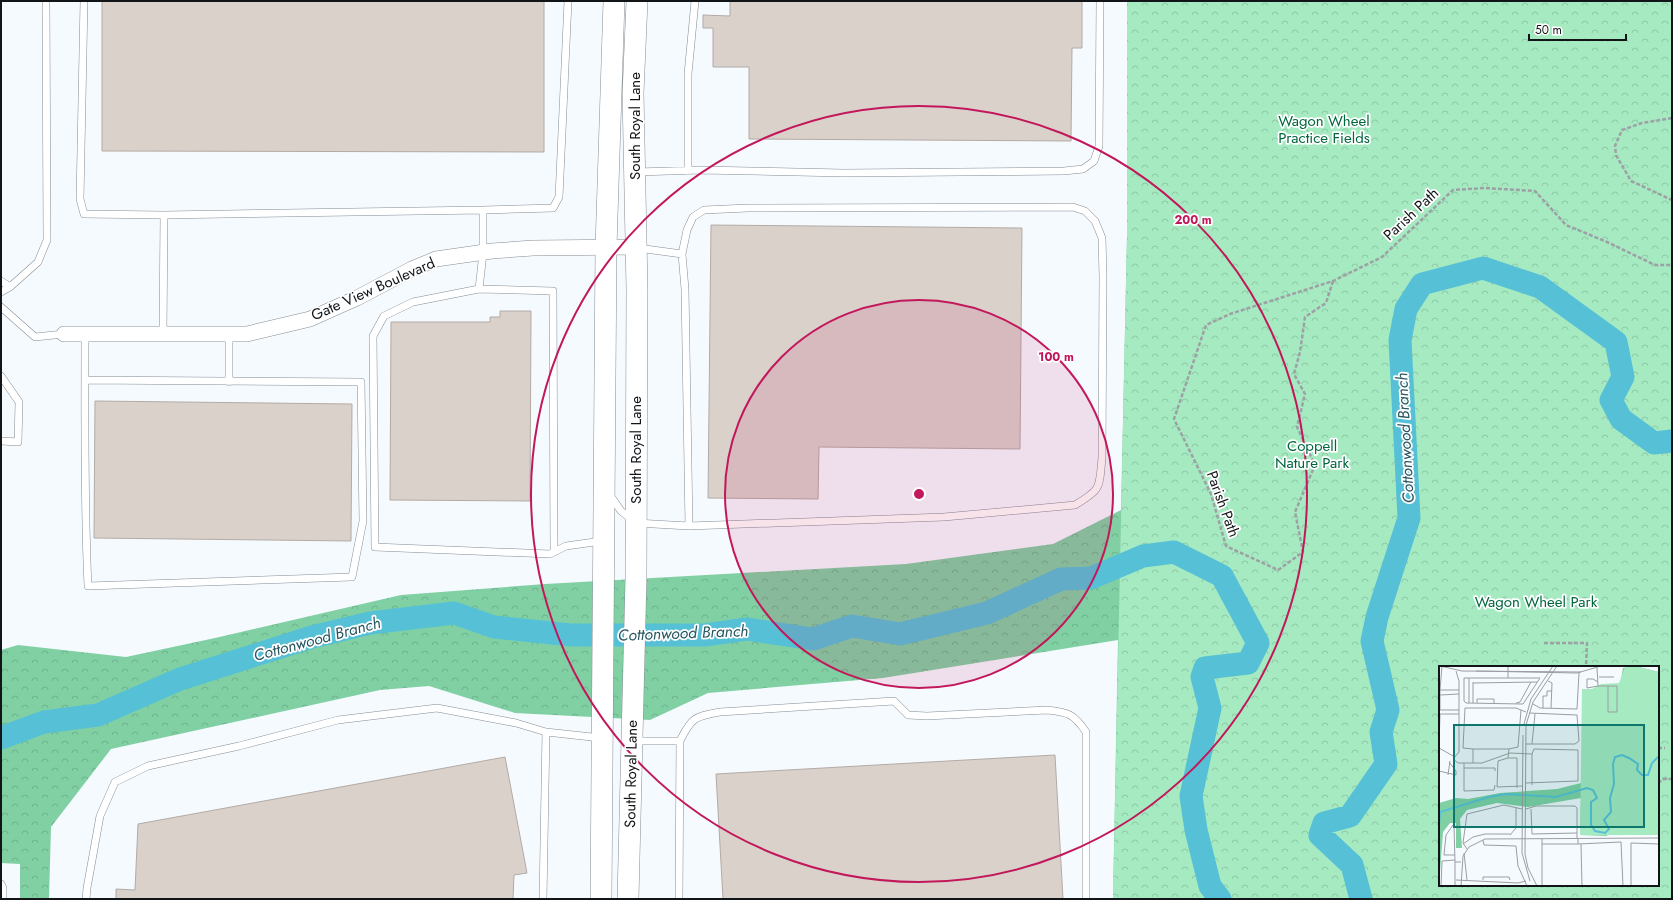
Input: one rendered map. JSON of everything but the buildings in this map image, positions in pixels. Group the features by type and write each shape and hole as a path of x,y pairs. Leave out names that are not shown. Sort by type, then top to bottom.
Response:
{"main road":[{"name":"South Royal Lane","path":"601,899 606,247 614,1"},
{"name":"South Royal Lane","path":"628,899 636,578 637,289 633,94 637,1"},
{"path":"602,738 615,748 624,762 630,794"}],"street":[{"name":"Gate View Boulevard","path":"64,334 246,334 310,319 357,298 412,269 436,259 483,252 532,248 636,247"}],"lane":[{"path":"1,292 38,262 47,240 46,1"},
{"path":"84,1 80,199 84,214 164,215 553,208 559,197 568,1"},
{"path":"688,171 688,74 695,1"},
{"path":"635,172 688,171 844,173 1064,171 1084,169 1094,160 1099,146 1100,1"},
{"path":"604,487 621,511 636,523 689,526 944,517 1075,505 1094,494 1099,485 1102,458 1102,238 1094,221 1085,211 1073,207 748,208 704,210 693,217 687,230 682,254 685,289 689,526"},
{"path":"479,289 483,252 483,210"},
{"path":"163,335 164,215"},
{"path":"636,247 682,254"},
{"path":"1,281 10,286"},
{"path":"554,552 553,291 479,289 413,302 384,316 373,336 375,547 550,554 554,552 566,546 604,541"},
{"path":"1,307 35,338 64,334"},
{"path":"85,334 85,380 86,542 88,586 352,577 363,521 361,382 85,380"},
{"path":"229,335 229,382"},
{"path":"1,376 19,402 18,442 1,441"},
{"path":"679,899 680,741 688,725 700,715 720,712 894,701 908,715 926,716 1047,710 1064,712 1077,719 1086,732 1086,899"},
{"path":"86,899 100,816 112,789 116,782 148,766 240,746 338,720 437,708 516,723 546,732 602,738"},
{"path":"543,899 546,732"},
{"path":"631,741 680,741"},
{"path":"1,884 3,888 3,899"}],"path":[{"path":"1672,118 1642,123 1622,130 1615,146 1616,155 1631,181 1672,200"},
{"name":"Parish Path","path":"1333,281 1326,303 1305,317 1300,352 1294,374 1305,394 1297,427 1315,465 1295,512 1303,552 1278,570 1226,546 1211,494 1174,419 1206,325 1230,314 1333,281 1382,257 1453,190 1485,188 1535,191 1566,225 1607,242 1655,265 1672,265"},
{"path":"1544,642 1587,642 1586,666"},
{"path":"1659,748 1665,748"},
{"path":"1659,782 1664,779 1672,780"}],"green space":[{"name":"Coppell Nature Park","path":"1127,1 1672,1 1672,899 1113,899 1127,237"},
{"name":"Coppell Nature Park","path":"1672,1 1440,666 1439,666 1439,885 1113,899 1118,640 883,678 708,693 650,720 515,713 429,686 380,690 111,749 51,827 49,899 20,899 20,864 1,863 1,650 18,645 126,657 401,595 545,584 906,564 1053,544 1121,510 1127,237"}],"waterway":[{"name":"Cottonwood Branch","path":"1361,899 1352,865 1320,835 1324,823 1350,816 1386,764 1381,732 1388,710 1372,641 1377,617 1409,518 1400,340 1406,309 1422,284 1483,268 1540,287 1616,342 1623,377 1611,400 1621,419 1654,443 1672,441"},
{"name":"Cottonwood Branch","path":"1,738 44,722 98,715 180,679 312,637 370,623 454,613 494,627 571,635 705,635 747,629 813,639 852,626 900,634 987,613 1061,579 1091,578 1143,556 1174,552 1222,576 1258,643 1248,663 1205,668 1202,677 1210,708 1191,796 1196,830 1210,886 1220,899"}],"park label":[{"name":"Wagon Wheel Practice Fields","path":"1324,130"},
{"name":"Wagon Wheel Park","path":"1536,602"}]}
